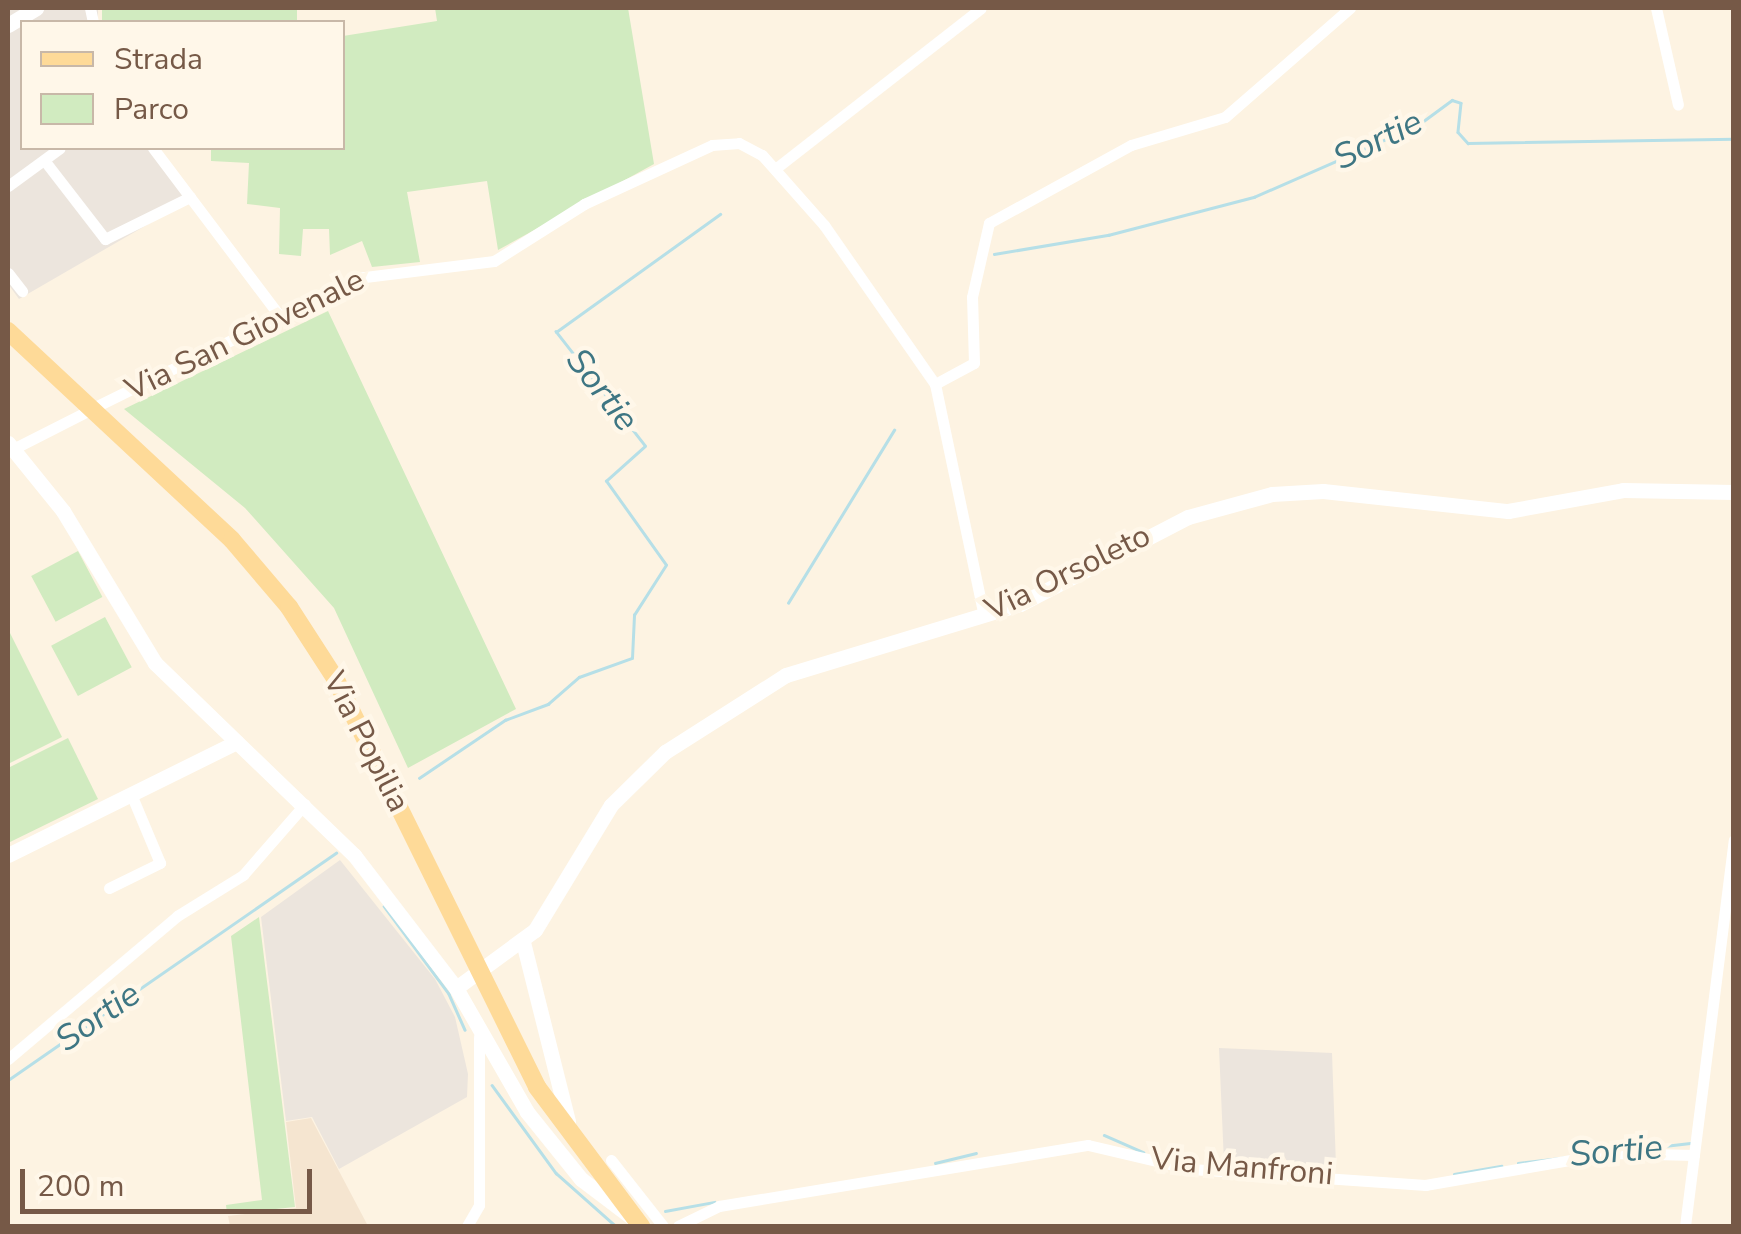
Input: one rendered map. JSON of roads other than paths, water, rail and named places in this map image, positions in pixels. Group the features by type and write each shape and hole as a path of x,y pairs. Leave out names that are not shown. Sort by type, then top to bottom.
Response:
{"main road":[{"name":"Via Popilia","path":"8,332 232,540 290,607 335,678 490,992 580,1153 638,1223"},
{"path":"8,340 43,364"}],"street":[{"path":"8,25 36,8"},
{"path":"775,168 981,8"},
{"path":"935,384 974,362 972,297 989,223 1131,145 1225,117 1350,8"},
{"path":"1656,8 1678,105"},
{"name":"Via San Giovenale","path":"10,446 278,314 388,268 494,261 520,251 584,204 712,145 738,143 775,168 935,384 984,616"},
{"path":"8,186 57,150"},
{"path":"155,150 278,314"},
{"path":"44,160 106,239 190,197"},
{"path":"8,272 22,292"},
{"name":"Via Popilia","path":"10,446 63,511 155,662 305,804 456,988 478,1037 581,1178 638,1223"},
{"name":"Via Orsoleto","path":"456,988 524,942 560,900 610,805 665,752 786,676 1020,604 1136,537 1272,494 1378,493 1508,511 1622,490 1734,492"},
{"path":"8,855 236,742"},
{"path":"110,888 160,863 131,794"},
{"path":"8,1059 177,916 244,875 305,804"},
{"path":"1684,1226 1734,840"},
{"path":"524,942 580,1153"},
{"path":"467,1226 479,1205 478,1037"},
{"name":"Via Manfroni","path":"678,1226 719,1206 1088,1145 1191,1169 1425,1184 1611,1153 1694,1155"},
{"path":"611,1160 663,1226"}],"waterway":[{"name":"Sortie","path":"994,254 1108,235 1254,197 1418,125 1452,100 1461,103 1458,132 1468,143 1734,139"},
{"name":"Sortie","path":"419,778 505,720 548,704 579,677 632,658 634,615 666,565 606,481 645,446 556,332 720,214"},
{"name":"Sortie","path":"788,603 894,430"},
{"name":"Sortie","path":"8,1080 336,853"},
{"name":"Sortie","path":"384,906 449,994 465,1030"},
{"name":"Sortie","path":"492,1085 556,1173 616,1226"},
{"name":"Sortie","path":"1104,1135 1143,1152"},
{"path":"1518,1163 1690,1143"},
{"name":"Sortie","path":"935,1163 976,1153"},
{"name":"Sortie","path":"1454,1174 1501,1166"},
{"name":"Sortie","path":"665,1211 714,1202"}]}
